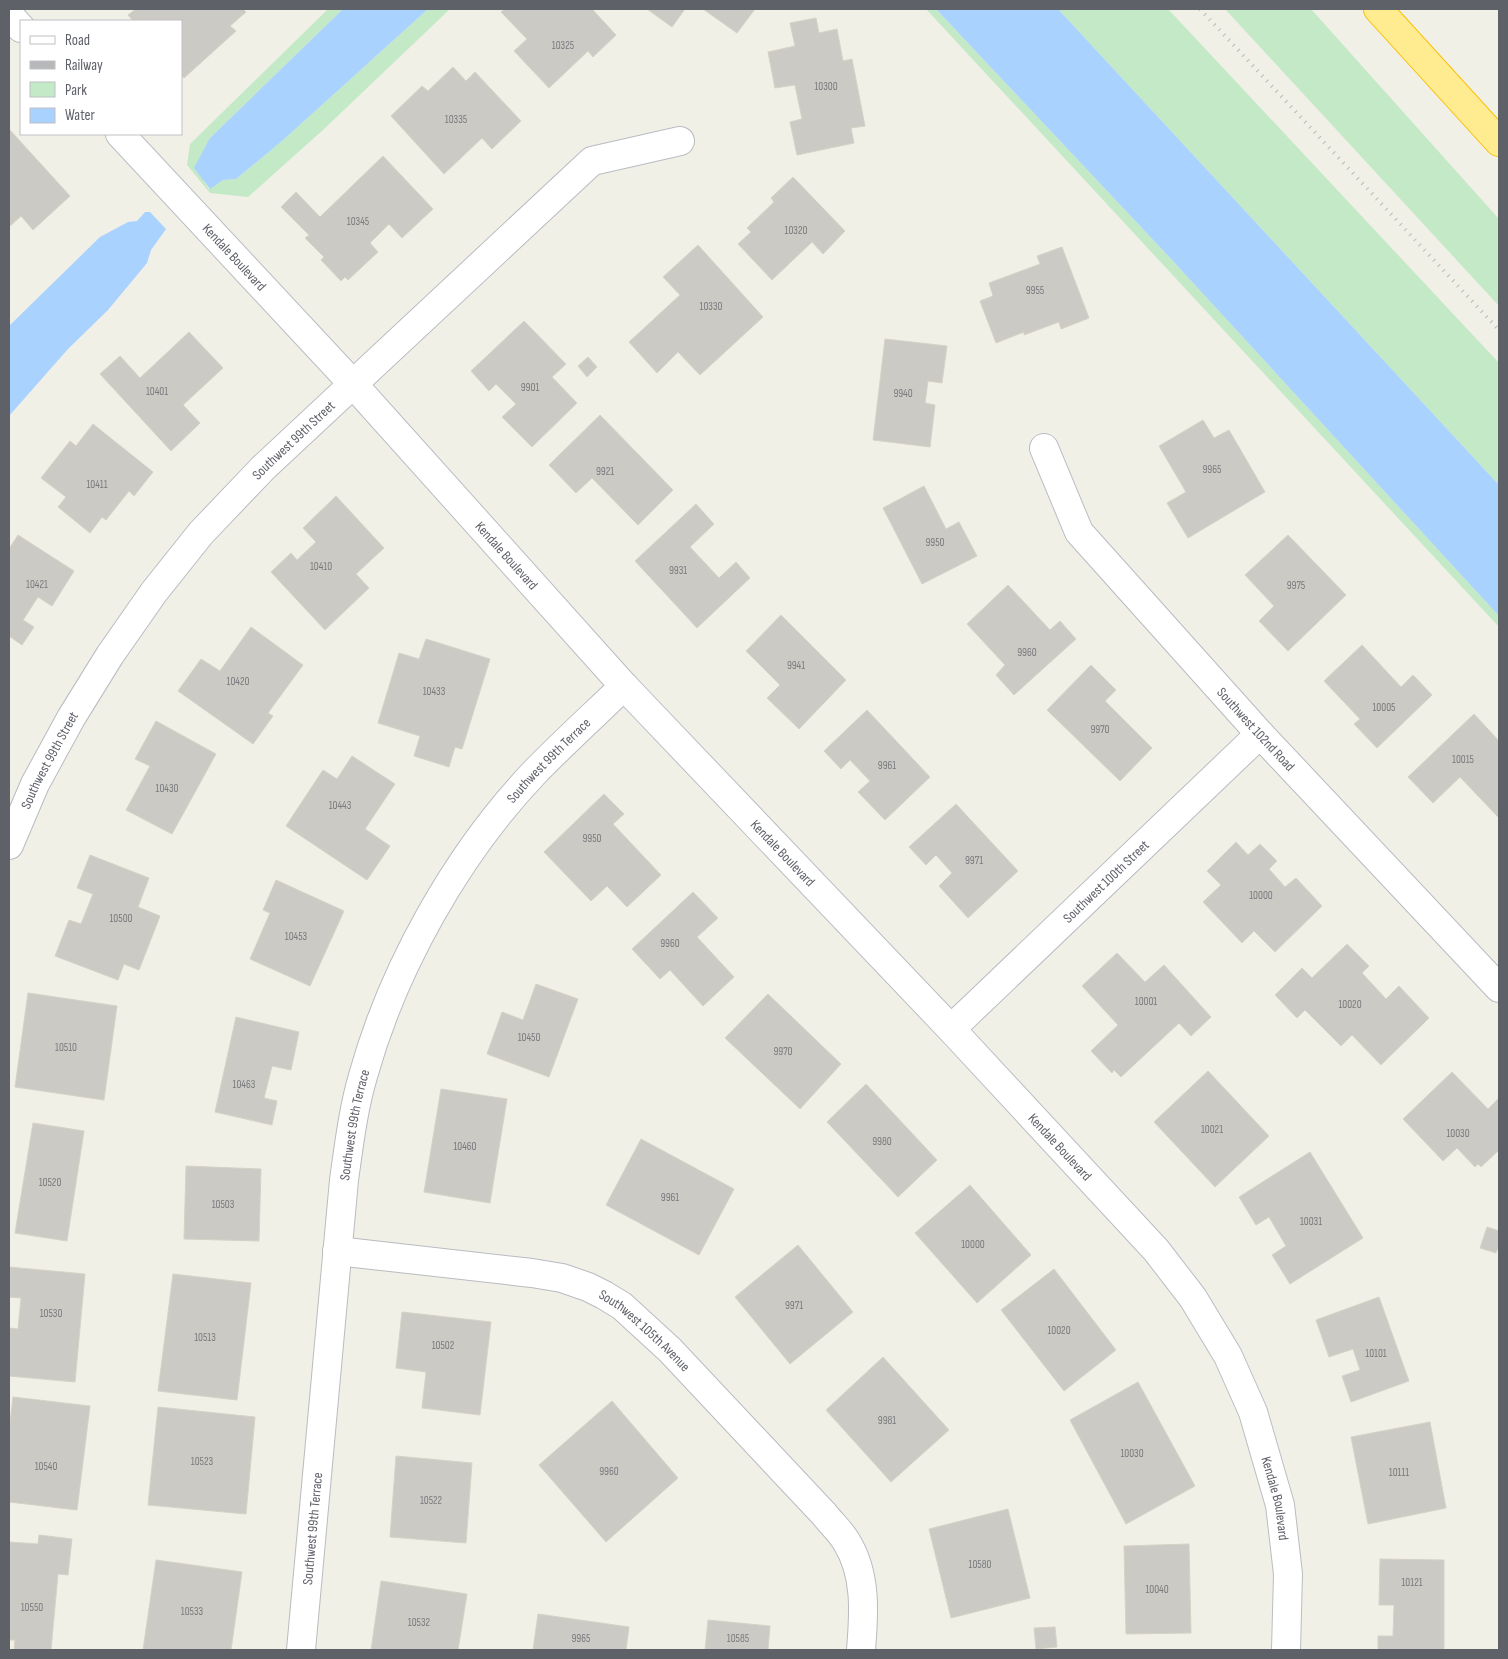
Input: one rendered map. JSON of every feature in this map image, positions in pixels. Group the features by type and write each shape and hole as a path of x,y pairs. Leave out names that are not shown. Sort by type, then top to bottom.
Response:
{"highway":[{"path":"1378,9 1499,142"}],"street":[{"name":"Kendale Boulevard","path":"121,135 353,384 624,686 951,1029 1156,1250 1193,1298 1228,1356 1253,1412 1280,1505 1288,1574 1286,1650"},
{"name":"Southwest 99th Street","path":"9,845 36,784 71,718 110,655 154,592 201,533 262,468 592,161 680,141"},
{"name":"Southwest 102nd Road","path":"1044,448 1079,532 1260,734 1499,988"},
{"name":"Southwest 99th Terrace","path":"301,1650 344,1180 356,1104 374,1040 402,971 446,890 465,860 496,818 534,773 624,686"},
{"name":"Southwest 100th Street","path":"951,1029 1260,734"},
{"name":"Southwest 105th Avenue","path":"337,1250 503,1269 562,1278 588,1287 622,1306 670,1350 824,1514 846,1542 859,1571 863,1598 861,1650"}],"green space":[{"path":"328,9 343,9 210,138 203,180 209,189 223,180 236,179 282,141 428,9 450,9 324,129 248,197 210,193 187,165 190,144"},
{"path":"926,9 936,9 1172,260 1499,616 1499,627"},
{"path":"1058,9 1168,9 1499,363 1499,485"},
{"path":"1225,9 1311,9 1499,219 1499,306"}],"water":[{"path":"343,9 428,9 282,141 236,179 223,180 210,189 194,168 210,138"},
{"path":"936,9 1058,9 1499,485 1499,616 1172,260"},
{"path":"145,212 150,212 166,229 151,250 147,263 108,310 68,349 9,416 9,326 100,237 128,222 137,221"}],"building":[{"path":"136,9 243,9 246,12 230,26 236,31 184,78 182,76 182,20 132,20 128,15"},
{"path":"505,9 592,9 616,35 593,57 588,51 549,88 514,51 527,39 501,12"},
{"path":"647,9 685,9 672,27"},
{"path":"703,9 755,9 737,33"},
{"path":"816,18 819,33 837,29 843,61 852,59 865,126 851,128 854,143 797,155 790,122 802,119 795,85 775,88 768,52 795,46 790,23"},
{"path":"453,67 466,81 475,72 521,121 492,149 482,138 444,174 391,116 422,86 428,91"},
{"path":"9,129 70,196 33,230 21,216 9,227"},
{"path":"383,156 433,209 402,238 389,224 370,243 378,252 348,280 345,277 341,281 321,260 324,257 305,238 309,235 281,207 296,192 320,217"},
{"path":"793,177 845,231 823,254 812,242 772,280 738,244 751,232 747,228 774,202 771,198"},
{"path":"698,245 763,317 700,375 678,352 657,373 629,342 680,295 663,277"},
{"path":"1062,247 1089,318 1061,329 1059,322 1024,335 1024,332 996,343 980,301 993,296 989,283 1040,264 1037,256"},
{"path":"524,321 566,364 552,377 577,403 532,447 502,417 516,404 496,384 489,391 471,371"},
{"path":"189,332 223,368 183,405 200,423 171,451 100,374 120,356 140,378"},
{"path":"885,339 947,346 942,383 928,381 925,403 935,405 930,447 873,440"},
{"path":"588,357 597,367 587,377 578,366"},
{"path":"600,415 673,490 638,525 592,478 576,493 549,465"},
{"path":"1203,420 1214,438 1229,430 1265,492 1188,538 1167,503 1186,492 1159,446"},
{"path":"93,424 153,472 134,496 129,491 106,520 102,517 90,533 58,507 66,497 41,478 70,441 76,446"},
{"path":"924,486 946,529 959,522 977,556 922,584 883,508"},
{"path":"336,496 384,548 356,574 369,588 325,630 271,572 291,553 297,560 316,542 303,528"},
{"path":"696,504 714,524 690,547 719,578 736,562 750,578 697,628 635,561"},
{"path":"18,535 74,571 52,606 38,597 23,620 34,627 22,645 9,636 9,549"},
{"path":"1288,535 1346,595 1288,651 1259,621 1274,606 1245,575"},
{"path":"1008,585 1050,630 1060,621 1076,639 1014,695 996,675 1005,665 967,624"},
{"path":"781,615 846,680 799,729 767,698 780,685 746,651"},
{"path":"251,627 303,665 268,713 273,716 253,744 178,691 201,659 220,671"},
{"path":"426,639 490,659 462,749 455,747 449,767 414,756 420,736 378,723 399,653 419,659"},
{"path":"1362,645 1401,687 1413,675 1432,695 1377,748 1354,724 1360,719 1324,681"},
{"path":"1091,665 1116,690 1105,701 1152,748 1120,781 1047,710"},
{"path":"867,710 930,777 885,820 858,792 870,781 850,760 841,769 824,751"},
{"path":"1474,714 1499,741 1499,818 1460,777 1433,803 1408,777"},
{"path":"156,721 216,754 172,834 126,810 150,766 135,759"},
{"path":"352,756 395,784 365,829 390,846 367,880 286,826 323,770 337,779"},
{"path":"604,794 624,814 613,824 661,875 627,907 607,886 591,901 544,852"},
{"path":"956,804 1018,871 968,918 939,886 952,873 936,855 926,865 909,847"},
{"path":"1236,842 1248,855 1260,844 1277,861 1269,869 1285,887 1296,878 1322,906 1275,952 1254,931 1242,943 1203,902 1221,885 1207,871"},
{"path":"90,855 149,878 138,907 160,916 139,970 124,964 118,980 55,956 69,920 81,924 93,894 77,888"},
{"path":"276,880 344,911 310,986 250,959 270,913 263,910"},
{"path":"693,892 718,918 697,937 734,977 703,1006 670,970 660,979 632,949"},
{"path":"1347,944 1369,966 1362,973 1386,999 1399,986 1429,1018 1381,1065 1352,1035 1341,1046 1305,1010 1297,1018 1275,995 1302,968 1312,978"},
{"path":"1117,953 1145,982 1164,965 1211,1017 1191,1036 1179,1023 1121,1077 1114,1070 1112,1073 1091,1051 1118,1025 1082,986"},
{"path":"536,984 578,999 549,1077 487,1054 502,1012 523,1020"},
{"path":"28,993 117,1006 104,1100 15,1087"},
{"path":"768,994 841,1064 800,1109 725,1038"},
{"path":"236,1017 299,1032 291,1070 272,1066 264,1098 277,1101 272,1125 215,1112"},
{"path":"1208,1071 1269,1136 1215,1187 1154,1122"},
{"path":"1452,1072 1488,1109 1499,1098 1499,1150 1481,1167 1478,1164 1475,1167 1457,1148 1443,1161 1403,1119"},
{"path":"866,1084 937,1160 898,1197 827,1122"},
{"path":"441,1089 507,1099 490,1203 424,1192"},
{"path":"33,1123 84,1131 67,1241 15,1233"},
{"path":"641,1139 734,1189 699,1255 606,1205"},
{"path":"1310,1152 1363,1238 1290,1284 1272,1255 1286,1246 1269,1217 1256,1225 1239,1197"},
{"path":"186,1166 261,1169 259,1241 184,1239"},
{"path":"970,1185 1031,1255 977,1303 915,1233"},
{"path":"1487,1227 1499,1231 1499,1245 1496,1253 1480,1248"},
{"path":"798,1245 853,1312 790,1364 735,1297"},
{"path":"9,1267 85,1274 75,1382 9,1376 9,1328 18,1329 21,1298 9,1297"},
{"path":"1054,1269 1116,1350 1064,1391 1001,1310"},
{"path":"173,1274 251,1283 237,1400 158,1391"},
{"path":"1379,1297 1409,1381 1351,1402 1342,1376 1360,1370 1353,1349 1329,1357 1316,1320"},
{"path":"402,1312 491,1322 480,1415 422,1408 426,1372 396,1368"},
{"path":"883,1357 949,1430 891,1482 826,1410"},
{"path":"1138,1382 1195,1486 1126,1524 1070,1420"},
{"path":"13,1397 90,1406 77,1510 9,1502 9,1431"},
{"path":"612,1401 678,1478 606,1542 539,1465"},
{"path":"158,1407 255,1417 246,1514 148,1505"},
{"path":"1430,1422 1446,1508 1368,1524 1351,1437"},
{"path":"396,1456 472,1463 466,1543 390,1537"},
{"path":"1008,1509 1030,1598 951,1618 929,1529"},
{"path":"39,1535 72,1539 68,1575 58,1574 51,1650 14,1650 15,1640 9,1640 9,1542 38,1544"},
{"path":"1189,1544 1191,1633 1126,1634 1124,1546"},
{"path":"1380,1559 1444,1560 1444,1650 1378,1650 1378,1636 1393,1636 1394,1605 1379,1605"},
{"path":"156,1560 242,1572 231,1650 143,1650"},
{"path":"381,1581 467,1594 458,1650 371,1650"},
{"path":"538,1614 629,1627 626,1650 533,1650"},
{"path":"708,1620 770,1626 768,1650 705,1650"},
{"path":"1055,1627 1057,1647 1036,1649 1034,1628"}],"railway":[{"path":"1200,9 1499,330"}]}
